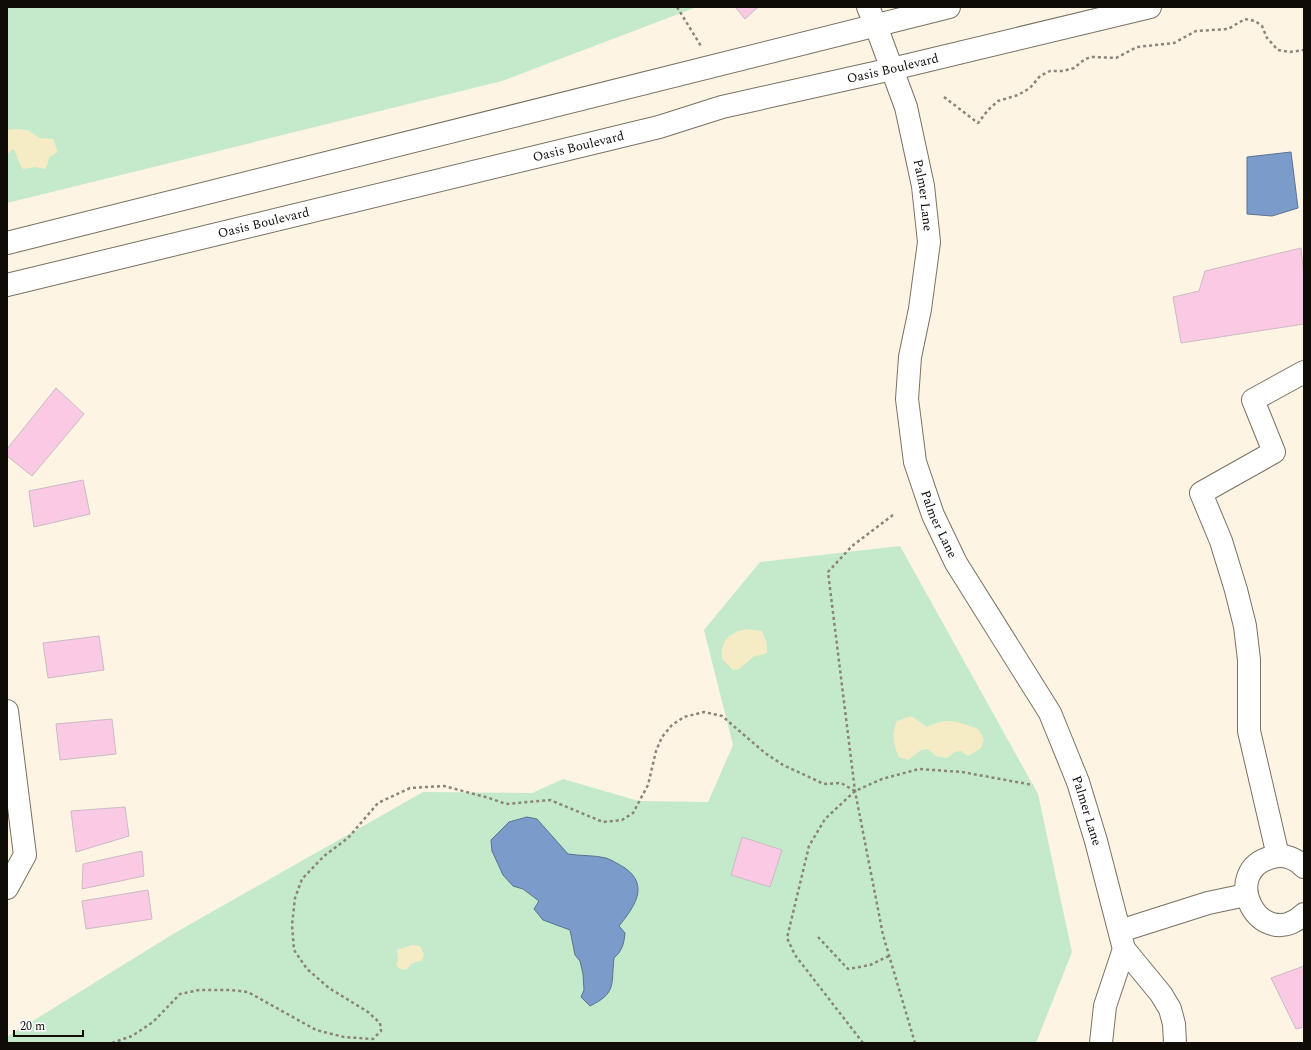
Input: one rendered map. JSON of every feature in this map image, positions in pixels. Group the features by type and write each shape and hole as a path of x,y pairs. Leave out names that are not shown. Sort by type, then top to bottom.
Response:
{"main road":[{"path":"7,242 872,16 949,7"},
{"name":"Oasis Boulevard","path":"7,286 659,127 722,107 892,69 1150,7"},
{"name":"Palmer Lane","path":"872,16 906,107 923,186 929,242 920,308 910,358 907,399 915,462 933,515 956,562 1050,713 1078,782 1122,940 1170,1009 1174,1024 1175,1043"},
{"path":"1278,856 1249,730 1249,660 1245,626 1221,541 1201,493 1274,452 1253,400 1304,372"},
{"path":"7,711 25,855 7,888"},
{"path":"1304,867 1299,862 1289,857 1278,856 1262,861 1250,873 1246,884 1246,896 1250,906 1256,915 1266,921 1277,924 1288,924 1304,914"},
{"path":"1101,1043 1104,1006 1122,940 1208,903 1246,896"}],"path":[{"path":"677,7 701,46"},
{"path":"944,97 978,122 998,101 1018,95 1030,88 1040,76 1050,71 1063,71 1074,68 1085,59 1092,57 1116,58 1137,47 1174,43 1196,31 1228,29 1246,19 1255,20 1262,26 1267,38 1278,50 1290,52 1304,50"},
{"path":"893,515 852,546 828,572 855,791 883,935 916,1043"},
{"path":"112,1043 132,1036 152,1022 180,994 199,990 231,990 248,992 316,1030 344,1037 373,1039 381,1031 380,1022 368,1012 329,988 307,969 294,950 292,925 295,898 302,879 324,856 348,838 378,803 410,788 444,786 506,804 550,800 603,822 622,820 633,813 648,785 656,751 662,737 672,725 684,717 704,712 722,716 765,753 794,771 824,784 841,784 855,791"},
{"path":"863,1043 795,956 787,938 809,846 826,819 855,791 882,779 919,768 962,772 1033,785"},
{"path":"818,937 848,969 870,965 889,956"}],"green space":[{"path":"7,7 697,7 502,81 7,203"},
{"path":"900,546 1038,794 1072,952 1036,1043 7,1043 7,1037 173,934 423,792 532,793 563,779 639,801 708,802 733,745 704,630 760,562"}],"sand":[{"path":"7,130 28,130 39,138 53,139 58,152 49,157 45,169 35,167 23,169 13,149 7,155"},
{"path":"746,629 762,631 767,644 767,653 753,657 739,669 733,670 722,659 724,642 735,633"},
{"path":"911,716 927,727 941,722 953,721 978,729 984,739 981,748 968,756 961,751 955,752 947,758 936,756 928,749 921,750 908,760 899,757 895,748 893,735 895,726 897,721"},
{"path":"412,945 420,946 424,954 422,960 411,964 406,970 400,969 396,965 398,960 397,950"}],"water":[{"path":"1291,152 1298,208 1272,216 1247,214 1247,157"},
{"path":"527,817 537,819 568,854 606,858 625,868 633,875 637,882 637,897 630,911 619,926 625,933 625,937 621,950 614,958 611,987 605,997 590,1006 581,997 584,990 583,974 580,961 575,955 570,930 543,920 534,909 539,901 523,889 513,886 503,875 492,851 491,840 509,822"}],"building":[{"path":"735,7 758,7 745,19"},
{"path":"1301,248 1304,277 1304,324 1181,343 1173,297 1199,291 1205,271"},
{"path":"56,388 84,414 32,476 7,456 7,449"},
{"path":"83,480 90,514 34,527 29,491"},
{"path":"99,636 104,670 48,678 43,643"},
{"path":"112,719 116,754 60,760 56,724"},
{"path":"125,807 129,836 76,852 71,811"},
{"path":"742,837 782,850 770,887 731,875"},
{"path":"142,851 144,876 82,889 83,864"},
{"path":"148,890 152,919 86,929 82,901"},
{"path":"1304,966 1304,1027 1296,1029 1271,978"}]}
